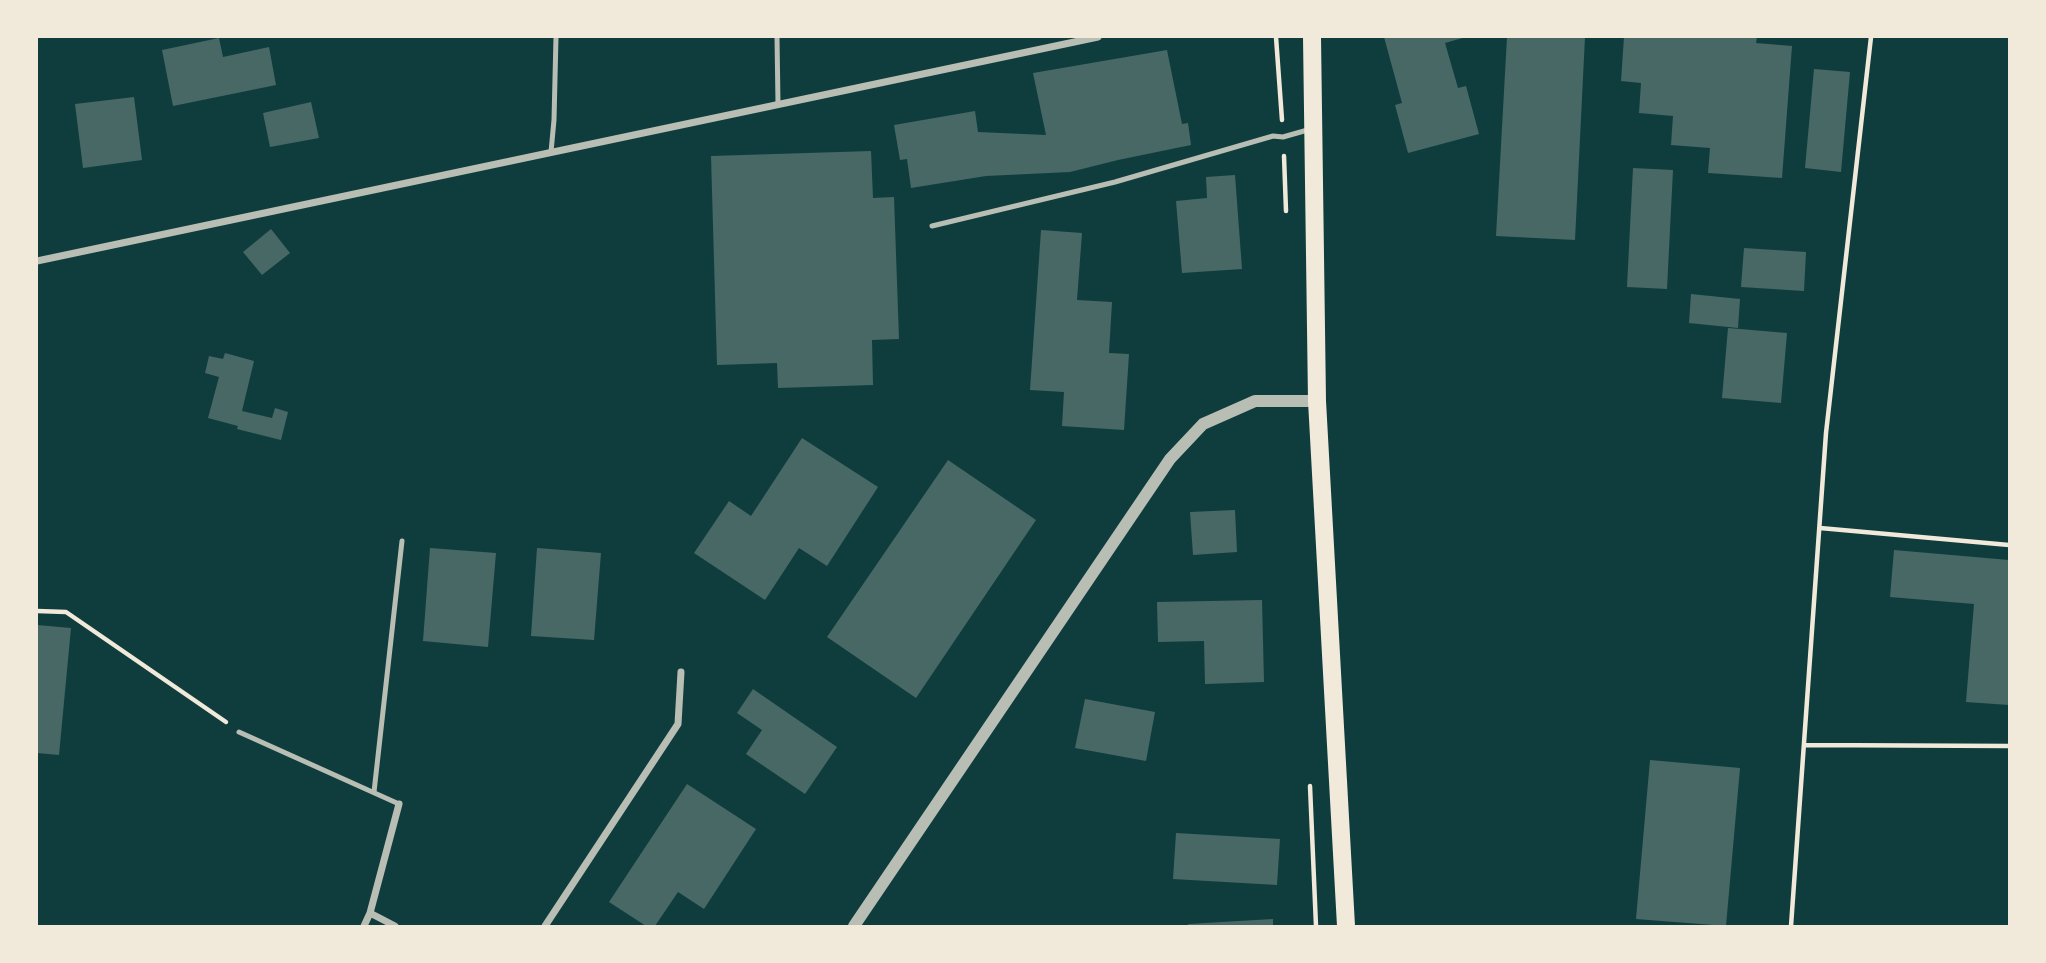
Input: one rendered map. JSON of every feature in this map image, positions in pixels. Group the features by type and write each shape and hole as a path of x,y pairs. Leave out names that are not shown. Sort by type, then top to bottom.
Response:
{"main road":[{"path":"1312,37 1317,401 1346,926"}],"street":[{"path":"37,261 1098,37"},
{"path":"854,926 1170,459 1203,424 1255,401 1317,401"},
{"path":"545,926 678,724 681,672"},
{"path":"365,926 399,804"},
{"path":"370,913 395,926"}],"lane":[{"path":"551,152 556,37"},
{"path":"777,37 778,104"},
{"path":"932,226 1115,182 1273,136 1283,137 1314,128"},
{"path":"374,792 402,541"},
{"path":"239,732 399,804"}],"path":[{"path":"1791,926 1826,433 1871,37"},
{"path":"1820,528 2009,545"},
{"path":"37,611 65,612 239,732"},
{"path":"1804,745 2009,746"}],"building":[{"path":"1384,37 1466,37 1445,43 1458,88 1466,86 1479,134 1408,153 1395,105 1402,103"},
{"path":"1507,37 1585,37 1575,240 1496,236"},
{"path":"1624,37 1757,37 1756,43 1792,46 1782,178 1708,173 1710,148 1671,145 1673,116 1639,113 1641,83 1621,81"},
{"path":"219,38 223,57 269,47 276,85 173,106 162,50"},
{"path":"1167,50 1182,124 1188,123 1191,145 1070,172 986,176 911,188 907,159 900,160 894,125 975,111 978,132 1046,135 1033,73"},
{"path":"1814,69 1850,72 1841,172 1805,168"},
{"path":"134,97 142,160 83,168 75,104"},
{"path":"311,102 319,138 270,147 263,113"},
{"path":"871,151 873,198 894,197 899,339 872,340 873,385 778,388 777,363 717,365 711,156"},
{"path":"1633,168 1673,170 1667,289 1627,287"},
{"path":"1235,175 1242,269 1182,273 1176,201 1207,198 1206,177"},
{"path":"271,229 290,253 262,275 243,252"},
{"path":"1041,230 1082,233 1077,300 1112,302 1109,353 1129,354 1124,430 1062,426 1064,392 1030,390"},
{"path":"1744,248 1806,252 1804,291 1741,287"},
{"path":"1691,294 1740,299 1738,328 1689,323"},
{"path":"1728,328 1787,333 1781,403 1722,398"},
{"path":"225,353 254,361 242,411 272,418 275,408 288,412 281,440 237,429 238,426 208,418 219,377 205,373 209,356 223,359"},
{"path":"802,438 878,487 827,566 799,548 765,600 694,553 729,501 751,516"},
{"path":"948,460 1036,520 916,698 827,637"},
{"path":"1235,510 1237,552 1193,555 1190,512"},
{"path":"430,548 496,553 488,647 423,641"},
{"path":"537,548 601,553 594,640 531,636"},
{"path":"1894,550 2009,560 2009,705 1966,702 1974,604 1890,597"},
{"path":"1262,600 1264,682 1205,684 1204,641 1158,642 1157,602"},
{"path":"37,625 71,628 59,755 37,753"},
{"path":"753,689 837,747 805,794 746,754 762,730 737,713"},
{"path":"1085,699 1155,712 1146,761 1075,748"},
{"path":"1650,760 1740,768 1726,926 1636,919"},
{"path":"687,784 756,829 704,909 678,892 655,926 646,926 609,902"},
{"path":"1176,833 1280,839 1277,885 1173,879"},
{"path":"1273,919 1273,926 1188,926 1188,924"}]}
